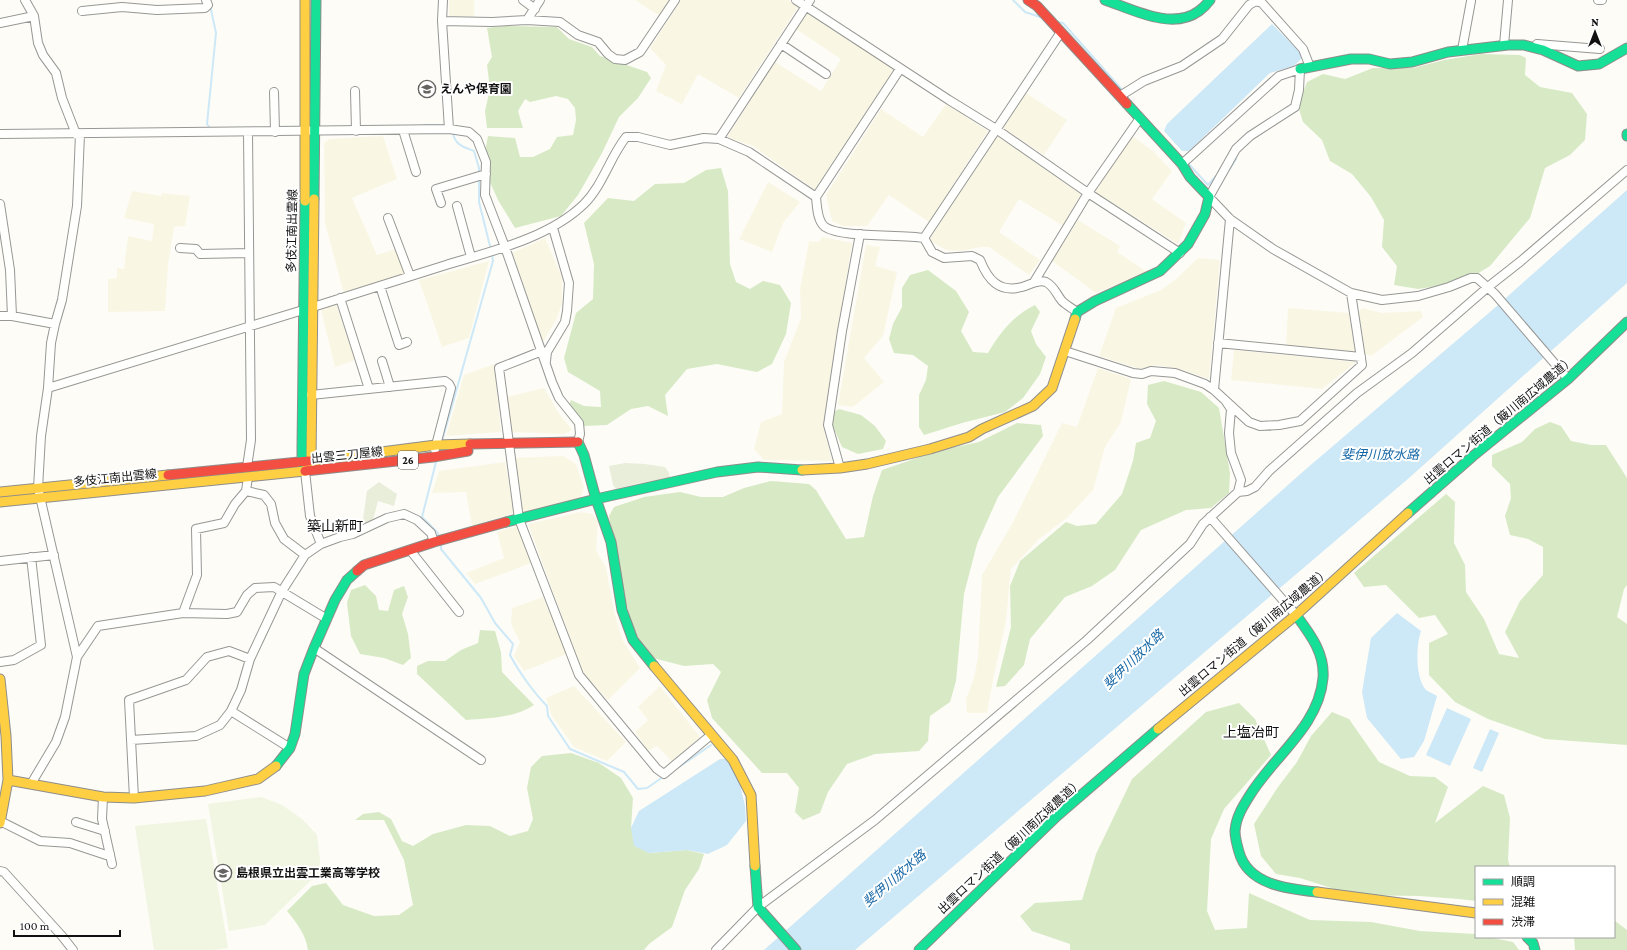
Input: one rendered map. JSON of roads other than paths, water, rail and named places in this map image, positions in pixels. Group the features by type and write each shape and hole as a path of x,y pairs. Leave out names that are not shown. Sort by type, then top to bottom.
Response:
{"street":[{"path":"25,0 34,16 38,43 43,55 56,73 62,98 78,134 76,222 62,300 54,324 48,388 41,436 38,488 77,657"},
{"path":"82,11 122,7 157,10 205,8 208,5 206,0"},
{"name":"多伎江南出雲線","path":"305,0 311,131 313,307 311,395 307,461"},
{"name":"多伎江南出雲線","path":"307,461 303,310 316,0"},
{"path":"442,0 449,129"},
{"path":"523,0 535,9"},
{"path":"527,20 540,0"},
{"path":"442,21 492,22 527,20 560,22 578,35 598,42 608,54 615,59 625,60 640,52 674,0"},
{"path":"796,0 808,3 900,69 996,129 1088,193 1180,253"},
{"path":"1028,0 1040,3 1061,32 1182,164 1190,177 1230,219 1273,249 1351,293 1382,300 1418,296 1449,287 1471,278 1477,278 1495,294 1568,379"},
{"path":"1105,0 1149,15 1166,19 1182,20 1207,5 1210,0"},
{"path":"1462,50 1471,0"},
{"path":"1504,45 1508,0"},
{"path":"1120,96 1144,81 1182,66 1222,39 1249,5 1256,1 1262,4 1303,49 1310,67"},
{"path":"719,139 808,3"},
{"path":"0,23 34,16"},
{"path":"924,238 1061,32"},
{"path":"781,44 826,74"},
{"path":"1182,164 1279,76 1300,69 1351,59 1369,59 1390,64 1412,62 1448,52 1504,45 1534,44 1600,49"},
{"path":"1524,45 1543,50 1578,66 1599,64 1627,48"},
{"path":"900,69 816,197 819,219 824,226 839,232 924,238"},
{"path":"8,780 103,796 134,798 205,791 258,779 279,764 290,748 295,734 304,674 314,648 335,600 347,580 364,565 434,542 596,499 724,471 758,467 799,470 840,468 867,464 930,449 970,437 982,429 1034,406 1052,388 1077,312 1095,301 1160,271 1180,253 1188,244 1205,214 1209,197 1236,149 1250,136 1295,106 1299,90 1300,69"},
{"path":"355,91 356,131"},
{"path":"274,92 275,132"},
{"path":"1034,282 1088,193 1140,118"},
{"path":"0,134 449,129 469,132 477,138 486,162 485,195 505,246 552,382 559,398 579,423 580,434 578,442 584,455 596,499 611,542 622,610 633,640 733,760 751,795 758,907 796,950"},
{"path":"403,130 416,172"},
{"path":"247,467 251,440 248,132"},
{"path":"313,307 505,246 553,228 566,220 585,203 602,178 610,161 626,137 638,137 670,144 704,138 719,139 749,152 816,197"},
{"path":"1238,492 1247,492 1255,486 1269,471 1357,393 1412,354 1488,287 1521,261 1627,170"},
{"path":"440,204 436,189 486,174"},
{"path":"0,204 10,270 12,316"},
{"path":"457,206 471,257"},
{"path":"388,218 410,276"},
{"path":"1214,390 1230,219"},
{"path":"546,362 547,352 565,322 568,311 568,283 553,228"},
{"path":"840,468 828,425 842,331 860,234"},
{"path":"924,238 932,252 944,258 972,256 980,260 986,274 997,285 1009,289 1022,287 1034,282 1045,282 1055,288 1062,301 1077,312"},
{"path":"180,248 196,249 200,254 249,253"},
{"path":"380,286 399,344 407,342"},
{"path":"1065,351 1133,373 1142,374 1151,371 1175,373 1205,384 1214,390 1249,422 1260,426 1278,425 1300,421 1362,365 1351,293"},
{"path":"340,298 369,389"},
{"path":"48,388 303,310"},
{"path":"0,316 12,316 54,324"},
{"name":"出雲ロマン街道（簸川南広域農道）","path":"919,950 1057,816 1156,730 1296,615 1370,546 1473,456 1568,379 1627,322"},
{"path":"1218,344 1361,357"},
{"path":"542,351 498,368 510,444 519,520 579,675 657,769 664,774 711,735"},
{"path":"382,361 390,387"},
{"path":"311,395 445,381 451,388 433,457"},
{"path":"716,950 758,907 875,820 1087,640 1190,544 1203,524 1238,492 1241,480 1231,453 1229,433 1231,409 1225,400"},
{"name":"出雲三刀屋線","path":"307,461 436,445 578,442"},
{"name":"出雲三刀屋線","path":"305,471 433,457 510,444"},
{"path":"307,461 305,471 310,516 321,544"},
{"name":"多伎江南出雲線","path":"0,492 307,461"},
{"name":"多伎江南出雲線","path":"0,502 305,471"},
{"path":"183,613 197,575 198,553 196,529 224,522 235,504 246,491 248,477"},
{"path":"246,491 264,495 271,504 276,523 284,539 305,556"},
{"path":"132,740 196,736 220,725 231,711 242,690 250,659 282,591 305,556 321,544 353,534 387,518 404,514 417,520 431,533 434,542"},
{"path":"1210,517 1296,615 1315,642 1324,671 1317,703 1307,722 1250,793 1240,812 1235,830 1242,862 1251,873 1264,882 1290,889 1475,913"},
{"path":"410,550 459,612"},
{"path":"0,561 54,556"},
{"path":"0,662 14,660 41,645 32,558"},
{"path":"31,784 56,742 65,717 77,657 98,626 183,613 227,614 237,612 247,595 255,588 274,588 282,591 327,619"},
{"path":"314,648 481,760"},
{"path":"134,798 129,700 186,680 207,657 229,651 250,659"},
{"path":"0,679 6,736 8,780 2,798 0,822 40,841 70,843 106,855 110,854"},
{"path":"231,711 290,748"},
{"path":"103,796 102,819 112,864"},
{"path":"76,822 105,831"},
{"path":"0,871 4,872 62,936 72,950"},
{"path":"1529,938 1533,943 1535,950"}],"water":[{"path":"1272,24 1304,56 1294,66 1270,73 1189,151 1182,151 1164,131 1167,124"},
{"name":"斐伊川放水路","path":"1627,190 1627,283 1409,478 855,950 764,950 1306,469 1490,312"},
{"path":"1397,613 1421,631 1417,653 1418,670 1422,685 1426,690 1437,696 1424,741 1414,757 1401,759 1367,718 1362,692 1371,638"},
{"path":"1447,708 1471,719 1450,766 1426,755"},
{"path":"1490,729 1499,733 1482,772 1473,768"},
{"path":"720,759 726,759 739,780 745,806 746,821 727,845 708,854 687,850 649,853 634,846 631,828 639,811"}],"waterway":[{"path":"1013,0 1025,12 1040,17"},
{"path":"210,5 216,33 207,124 210,128"},
{"path":"1057,22 1063,23 1124,92"},
{"path":"424,125 446,125"},
{"path":"453,132 457,143 474,151 479,168 479,174"},
{"path":"1229,170 1236,159"},
{"path":"1187,162 1208,185 1216,176"},
{"path":"479,178 479,202 491,250"},
{"path":"442,441 493,261 492,254"},
{"path":"436,462 422,517 438,533 439,537"},
{"path":"441,545 441,549 481,598 495,623 513,644 510,655 527,682 547,706 548,716 570,749 624,772 638,789 647,788 663,777"},
{"path":"679,767 711,745"}],"place":[{"name":"えんや保育園","path":"427,89"},
{"name":"島根県立出雲工業高等学校","path":"223,873"}],"district":[{"name":"築山新町","path":"335,526"},
{"name":"上塩冶町","path":"1251,732"}]}
